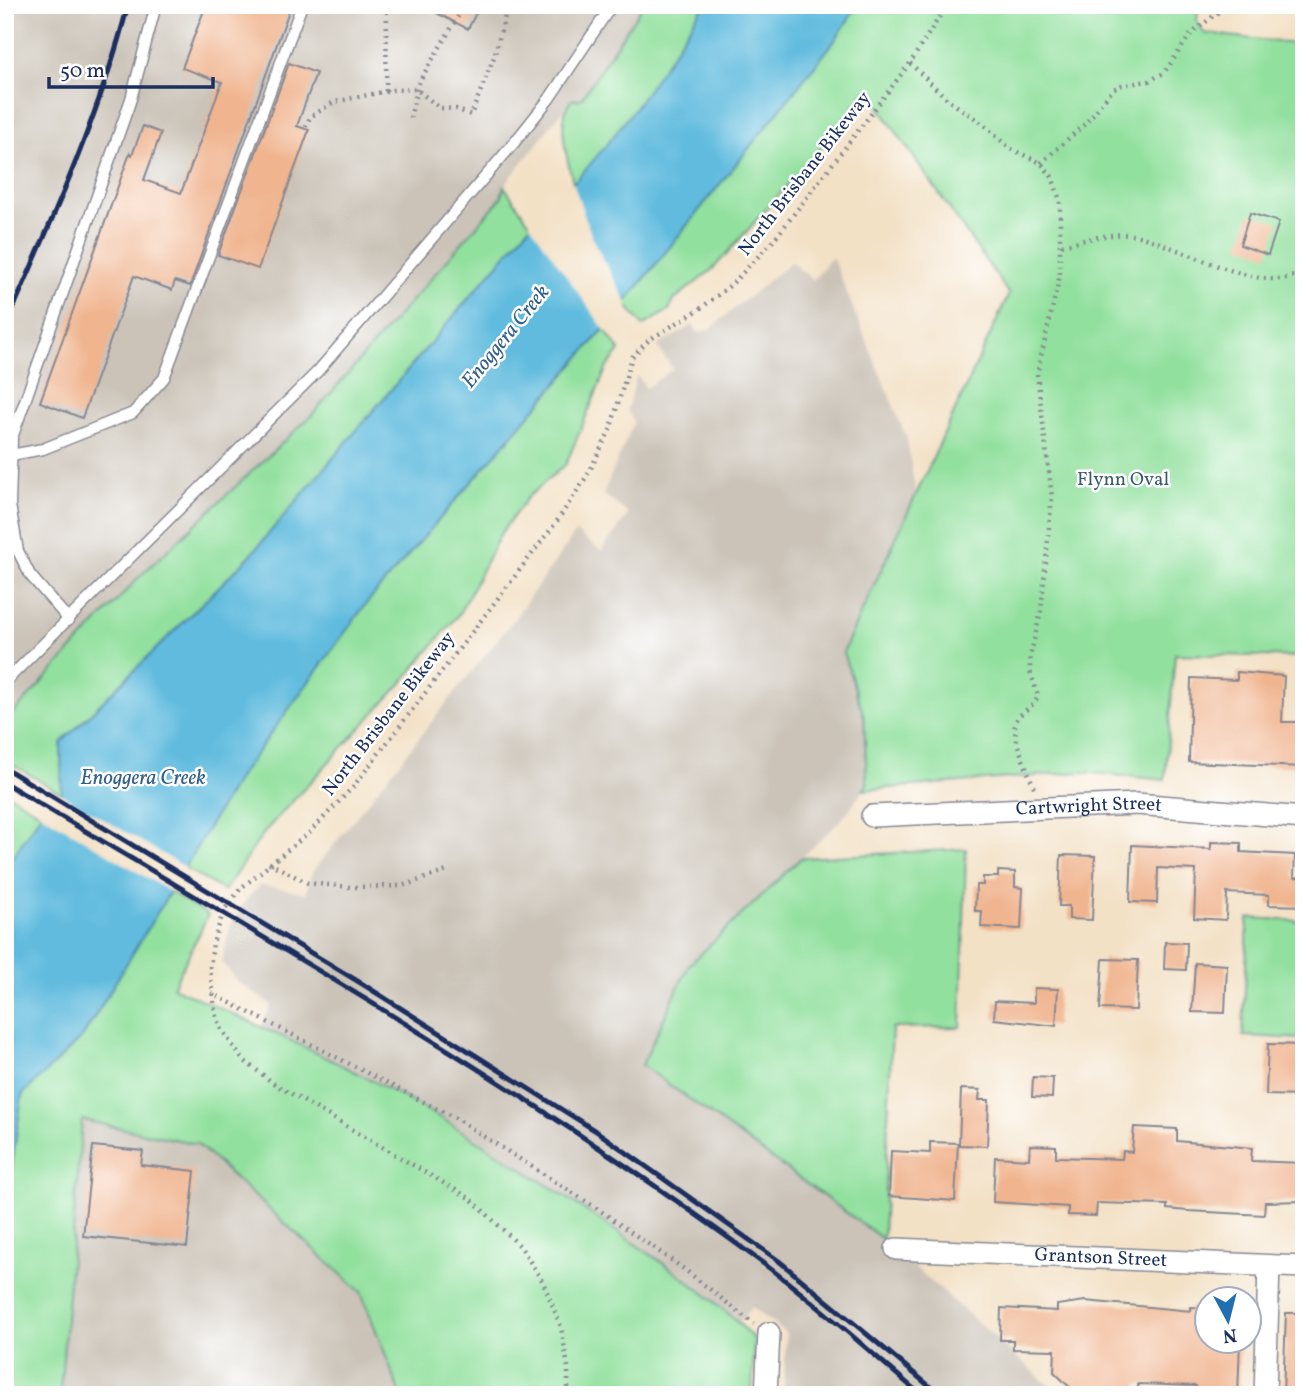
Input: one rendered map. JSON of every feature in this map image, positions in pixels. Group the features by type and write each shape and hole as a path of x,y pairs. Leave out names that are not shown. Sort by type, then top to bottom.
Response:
{"street":[{"name":"Cartwright Street","path":"872,816 1137,804 1304,818"},
{"name":"Grantson Street","path":"897,1250 1304,1266"},
{"path":"1265,1395 1269,1266"},
{"path":"766,1395 769,1334"}],"lane":[{"path":"69,620 30,575 18,551 10,505 14,427 131,99 156,5"},
{"path":"11,455 43,449 133,413 164,378 302,5"},
{"path":"5,682 318,371 514,143 549,99 612,5"}],"path":[{"path":"386,92 387,5"},
{"path":"410,118 416,89 464,5"},
{"path":"306,127 310,117 334,102 416,89 440,108 456,109 471,115 494,57 508,5"},
{"name":"North Brisbane Bikeway","path":"568,1395 565,1345 553,1304 531,1262 504,1228 471,1199 256,1072 232,1046 222,1030 211,993 211,955 224,910 241,888 310,832 353,786 555,524 607,438 632,357 649,340 717,296 756,260 909,63 947,5"},
{"path":"1041,163 1086,123 1113,89 1149,81 1164,73 1191,34 1227,5"},
{"path":"909,63 949,101 979,121 1010,149 1041,163 1052,177 1058,192 1062,245 1059,284 1038,373 1052,497 1041,611 1030,657 1030,671 1038,696 1034,705 1018,718 1015,728 1035,790"},
{"path":"1062,245 1126,234 1143,237 1226,268 1264,278 1291,278 1304,267"},
{"path":"269,863 308,883 351,887 402,886 450,870"},
{"path":"211,993 457,1119 598,1209 769,1334"}],"shaded area":[{"path":"5,5 643,5 581,99 571,100 504,186 501,198 311,416 140,576 5,726"},
{"path":"832,257 907,439 916,496 843,652 864,717 867,785 842,819 689,965 883,1239 1060,1395 784,1395 786,1333 752,1307 740,1323 617,1232 497,1153 436,1116 261,1026 272,1005 239,983 222,962 230,927 248,897 261,885 306,893 312,872 514,619 576,532 601,551 629,514 603,494 634,422 627,410 637,375 646,388 673,369 657,346 693,325 698,333 710,329 791,262 813,280"},
{"path":"81,1120 197,1144 361,1292 401,1395 60,1395"}],"green space":[{"path":"643,5 704,5 638,106 574,186 564,142 566,109 571,100 581,99"},
{"name":"Flynn Oval","path":"858,5 1198,5 1197,22 1204,33 1304,45 1304,657 1175,654 1165,780 1082,772 863,790 867,785 864,717 843,652 1009,294 867,90 828,140 713,269 675,299 669,310 643,326 625,303 833,43"},
{"path":"504,186 531,225 249,557 61,743 62,794 5,760 5,726 10,717 140,576 311,416 501,198"},
{"path":"604,329 620,351 607,367 566,464 528,497 501,533 459,614 400,685 266,830 224,891 183,867 239,777 365,605"},
{"path":"5,792 41,814 5,869"},
{"path":"966,849 961,1027 892,1028 883,1239 642,1065 689,965 801,858"},
{"path":"169,891 208,915 173,987 341,1065 439,1117 543,1182 663,1263 720,1306 754,1339 752,1395 401,1395 361,1292 197,1144 82,1120 60,1395 5,1395 5,1213 22,1095 83,1036"},
{"path":"1248,918 1304,921 1304,1039 1243,1036"}],"water":[{"name":"Enoggera Creek","path":"704,5 858,5 833,43 604,329 365,605 239,777 83,1036 22,1095 5,1213 5,869 41,814 62,794 61,743 249,557 531,225 604,148 665,65"}],"pier":[{"path":"573,182 593,240 628,305 606,332 529,223"},
{"path":"58,792 186,868 172,893 38,812"}],"building":[{"path":"206,5 291,5 190,286 175,281 172,290 134,276 82,418 40,402 130,153 132,155 143,126 161,133 144,180 181,193 222,82 182,68"},
{"path":"421,5 480,5 468,29"},
{"path":"289,63 316,73 297,126 309,130 258,269 218,255"},
{"path":"1250,213 1279,222 1268,255 1240,245"},
{"path":"1237,672 1284,676 1282,722 1304,722 1304,767 1189,762 1191,678 1237,680"},
{"path":"1211,842 1241,843 1241,852 1295,855 1294,877 1304,878 1304,906 1269,905 1269,895 1227,893 1226,920 1194,918 1196,870 1158,868 1157,903 1130,902 1132,845 1211,849"},
{"path":"1061,855 1095,856 1092,920 1069,919 1069,906 1059,906"},
{"path":"998,871 1015,872 1015,887 1023,888 1021,929 981,927 982,911 975,911 976,885 983,885 983,877 998,877"},
{"path":"1165,942 1187,943 1186,970 1164,969"},
{"path":"1103,959 1138,960 1136,1010 1100,1009"},
{"path":"1195,963 1227,965 1225,1013 1192,1012"},
{"path":"1034,988 1058,989 1056,1026 994,1019 995,1001 1034,1003"},
{"path":"1268,1044 1303,1045 1304,1096 1266,1095"},
{"path":"1033,1077 1053,1078 1052,1098 1032,1097"},
{"path":"961,1089 980,1090 979,1100 989,1100 987,1146 959,1145"},
{"path":"1134,1127 1177,1129 1177,1141 1252,1148 1251,1161 1304,1163 1304,1201 1265,1202 1264,1215 1167,1209 1167,1205 1097,1203 1096,1216 1068,1215 1068,1207 993,1202 995,1157 1029,1159 1030,1145 1056,1146 1056,1157 1122,1159 1123,1151 1132,1152"},
{"path":"930,1142 958,1143 955,1201 889,1196 891,1151 930,1153"},
{"path":"93,1146 143,1151 141,1165 195,1171 187,1247 83,1236"},
{"path":"1085,1301 1191,1311 1191,1307 1194,1307 1194,1354 1239,1354 1238,1395 1196,1395 1196,1386 1138,1384 1138,1392 1113,1390 1113,1395 1078,1395 1054,1372 1055,1350 1013,1349 1013,1340 1000,1340 1001,1308 1057,1311 1057,1305"},
{"path":"1286,1313 1304,1313 1304,1395 1283,1395"}],"railway":[{"path":"5,327 88,128 128,5"},
{"path":"5,768 364,985 599,1133 779,1261 940,1395"},
{"path":"5,783 296,957 584,1138 768,1267 921,1395"}]}
